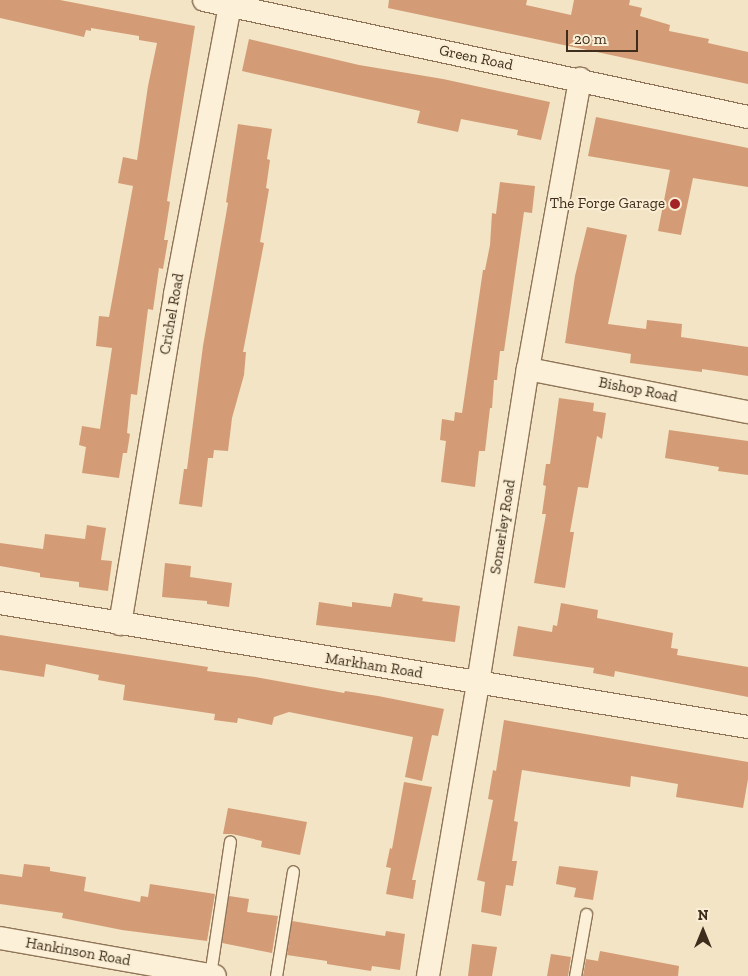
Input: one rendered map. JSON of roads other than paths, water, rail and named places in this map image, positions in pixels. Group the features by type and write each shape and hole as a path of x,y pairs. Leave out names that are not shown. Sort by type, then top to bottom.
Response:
{"street":[{"name":"Green Road","path":"204,0 580,79 748,117"},
{"name":"Crichel Road","path":"120,624 175,294 230,6"},
{"name":"Somerley Road","path":"428,976 478,683 528,369 580,79"},
{"name":"Bishop Road","path":"528,369 748,412"},
{"name":"Markham Road","path":"0,603 748,727"},
{"name":"Hankinson Road","path":"0,938 212,976"}],"lane":[{"path":"212,976 230,841"},
{"path":"276,976 293,871"},
{"path":"575,976 586,914"}],"place":[{"name":"The Forge Garage","path":"675,204"}]}
